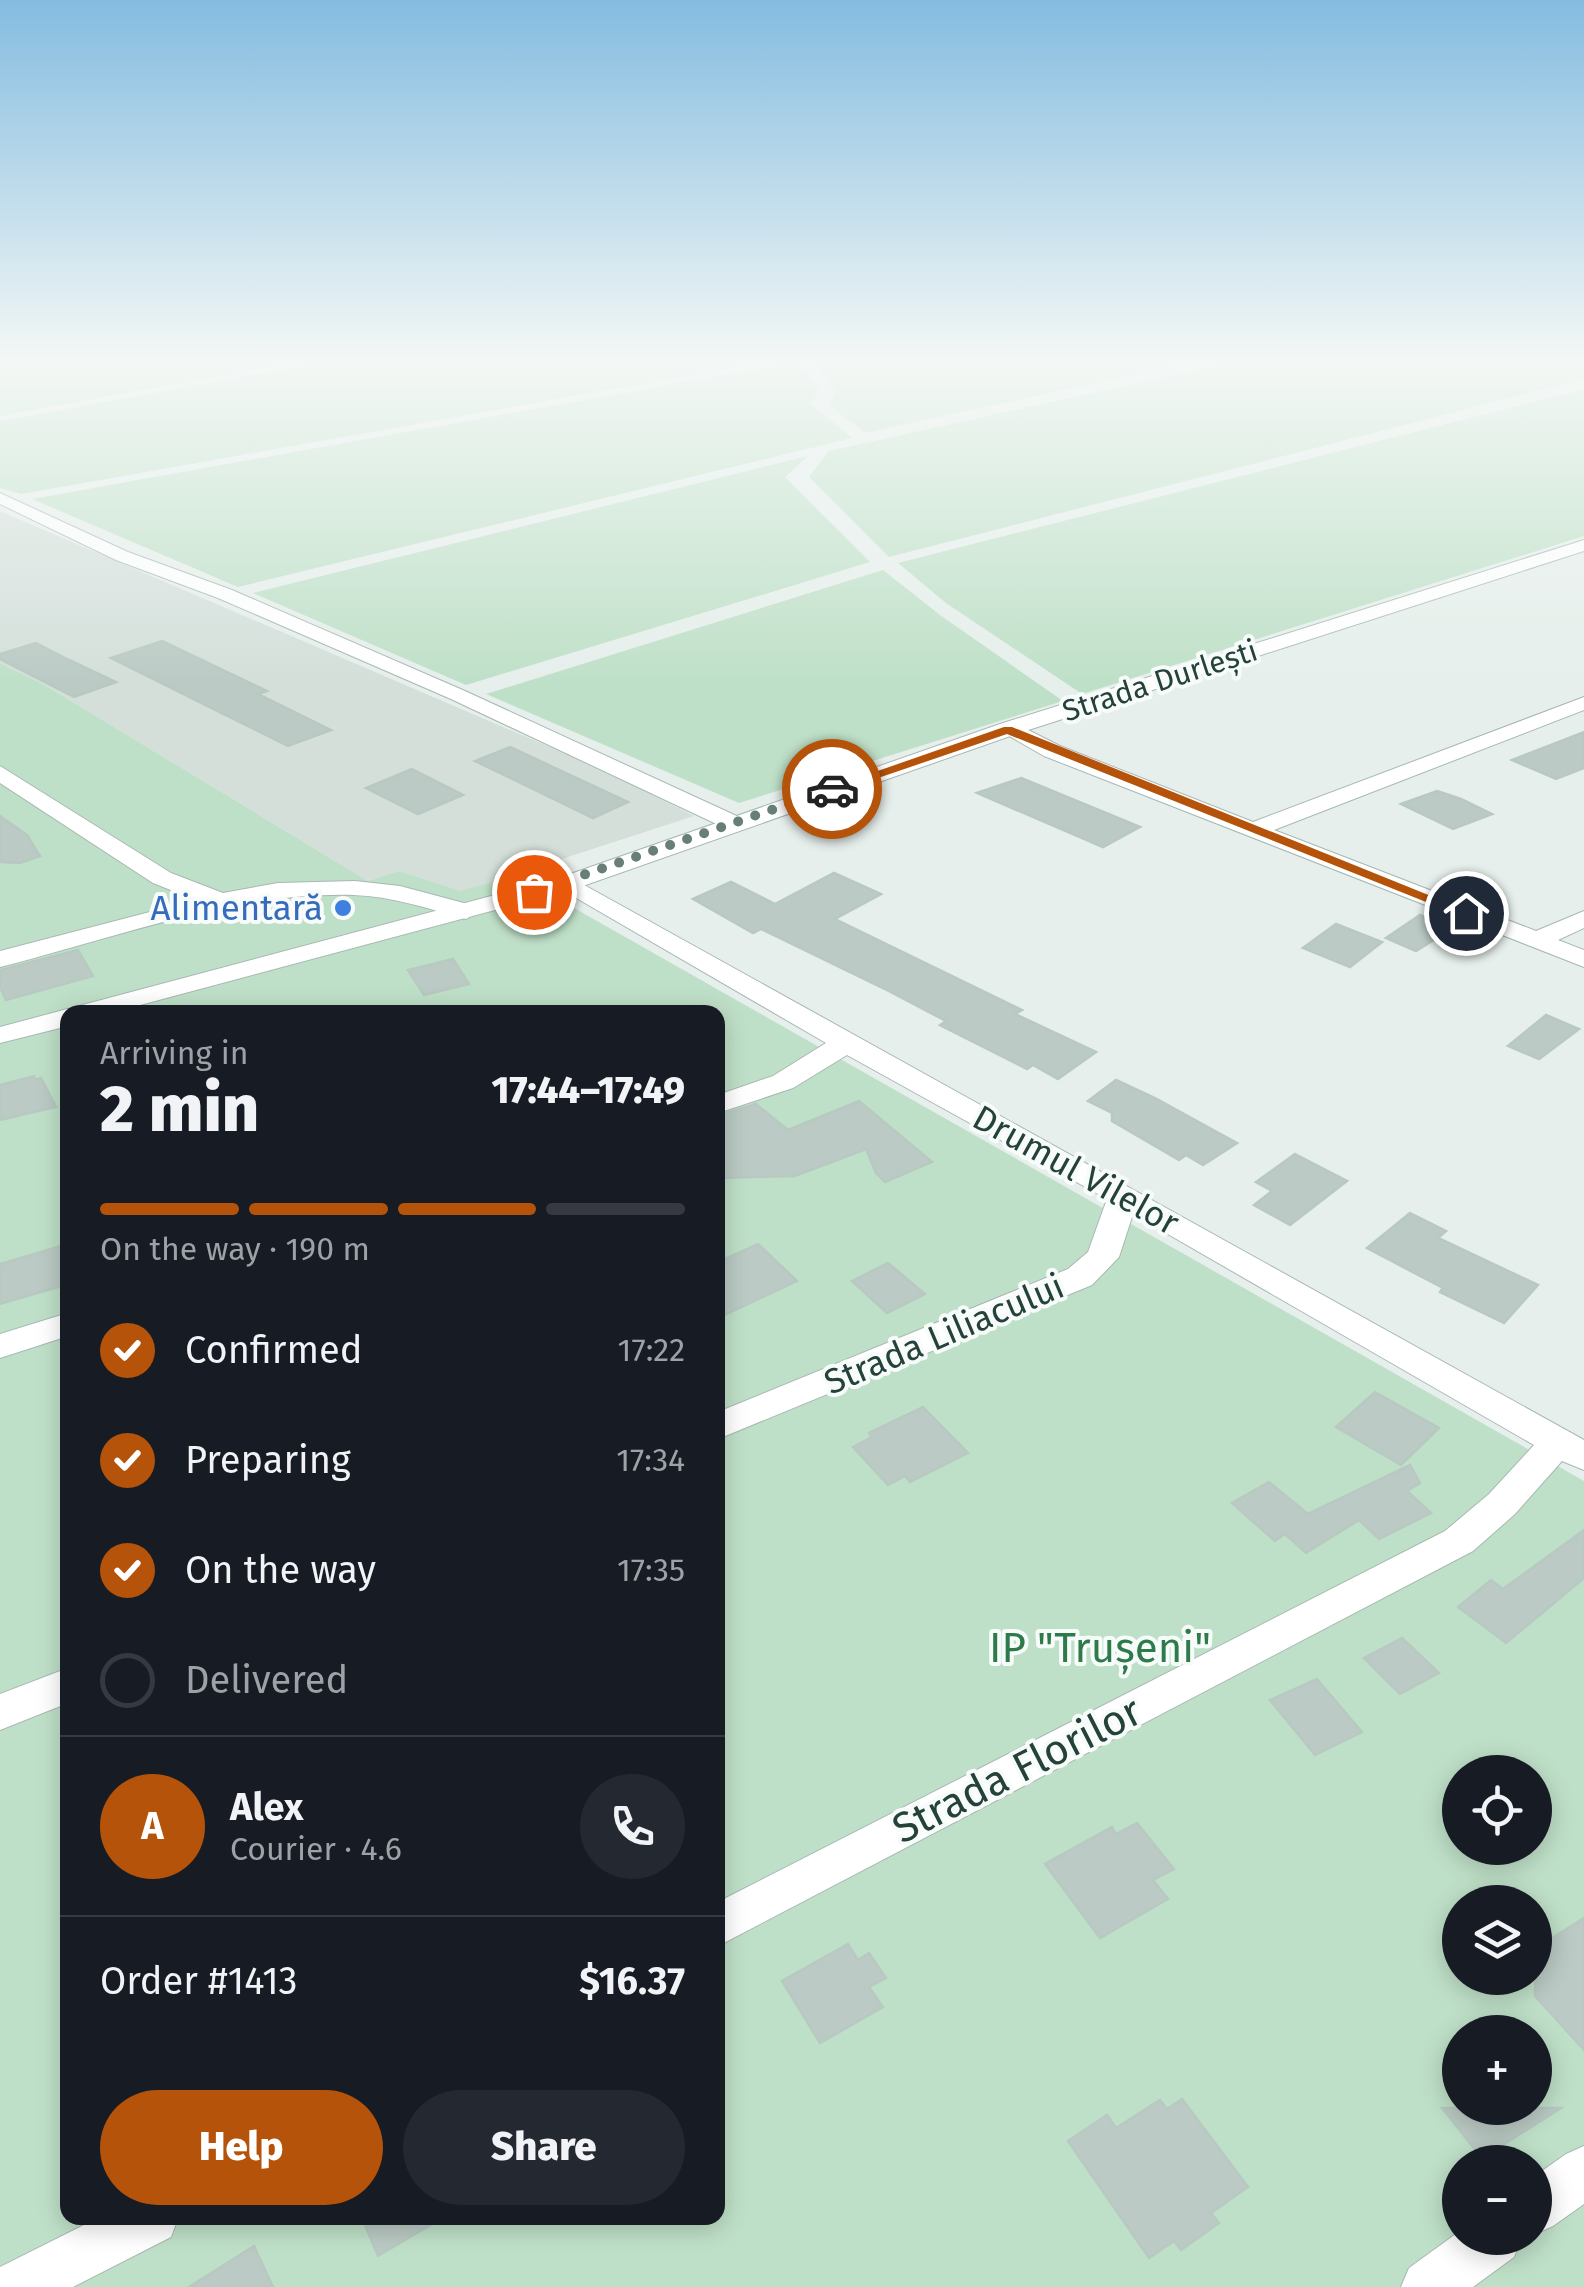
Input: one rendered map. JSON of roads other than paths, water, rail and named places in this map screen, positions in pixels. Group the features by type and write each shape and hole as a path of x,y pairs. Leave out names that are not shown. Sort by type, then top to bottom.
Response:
{"street":[{"path":"0,498 122,556 225,594 458,695 734,823"},
{"name":"Strada Durlești","path":"111,1005 568,882 1008,730 1584,545"},
{"path":"1255,829 1584,703"},
{"path":"1008,730 1584,959"},
{"path":"0,773 162,878 221,901"},
{"name":"Drumul Vilelor","path":"568,882 846,1043 1124,1195 1571,1450"},
{"path":"0,959 221,901 292,888 400,893 466,911"},
{"path":"1536,940 1584,919"},
{"path":"0,1035 60,1019"},
{"path":"725,1102 783,1082 846,1043"},
{"name":"Strada Liliacului","path":"725,1423 1080,1277 1104,1257 1124,1195"},
{"path":"0,1346 60,1327"},
{"name":"Strada Florilor","path":"725,1921 1459,1541 1571,1450"},
{"path":"0,1712 60,1689"},
{"path":"1552,2196 1584,2172"},
{"path":"17,2287 138,2225"},
{"path":"1428,2287 1472,2255"}],"place":[{"name":"Alimentară","path":"343,908"}],"park label":[{"name":"IP \"Trușeni\"","path":"1100,1648"}]}
